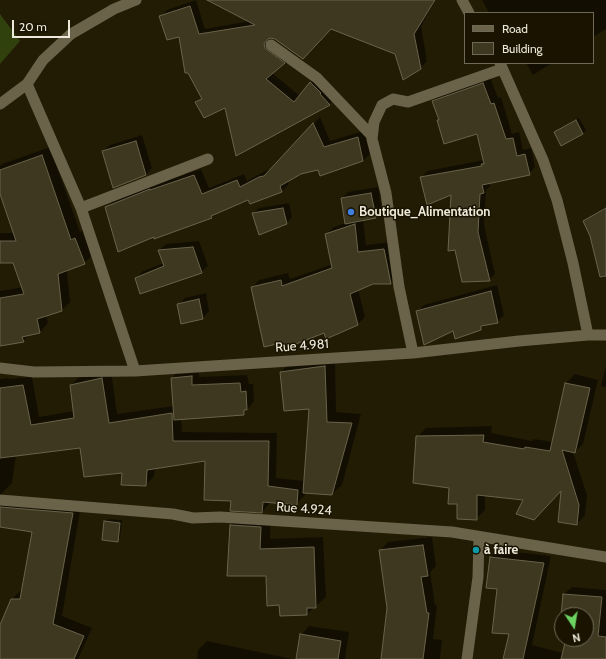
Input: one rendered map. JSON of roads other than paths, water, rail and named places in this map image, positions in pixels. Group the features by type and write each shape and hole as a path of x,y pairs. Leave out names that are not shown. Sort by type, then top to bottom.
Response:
{"street":[{"path":"0,104 27,84 43,60 71,34 114,9 136,0"},
{"path":"462,0 468,12"},
{"path":"271,45 317,78 372,136"},
{"path":"413,353 399,287 386,193 372,136 374,122 382,105 393,99 408,102 501,66 543,160 558,200 588,335"},
{"path":"27,84 81,208 135,372"},
{"path":"81,208 208,159"},
{"name":"Rue 4.981","path":"0,368 34,372 135,372 413,353 588,335 606,335"},
{"name":"Rue 4.924","path":"0,500 173,514 193,518 236,518 452,532 606,557"},
{"path":"467,659 478,577 480,537"}],"place":[{"name":"Boutique_Alimentation","path":"351,212"},
{"name":"à faire","path":"476,550"}]}
